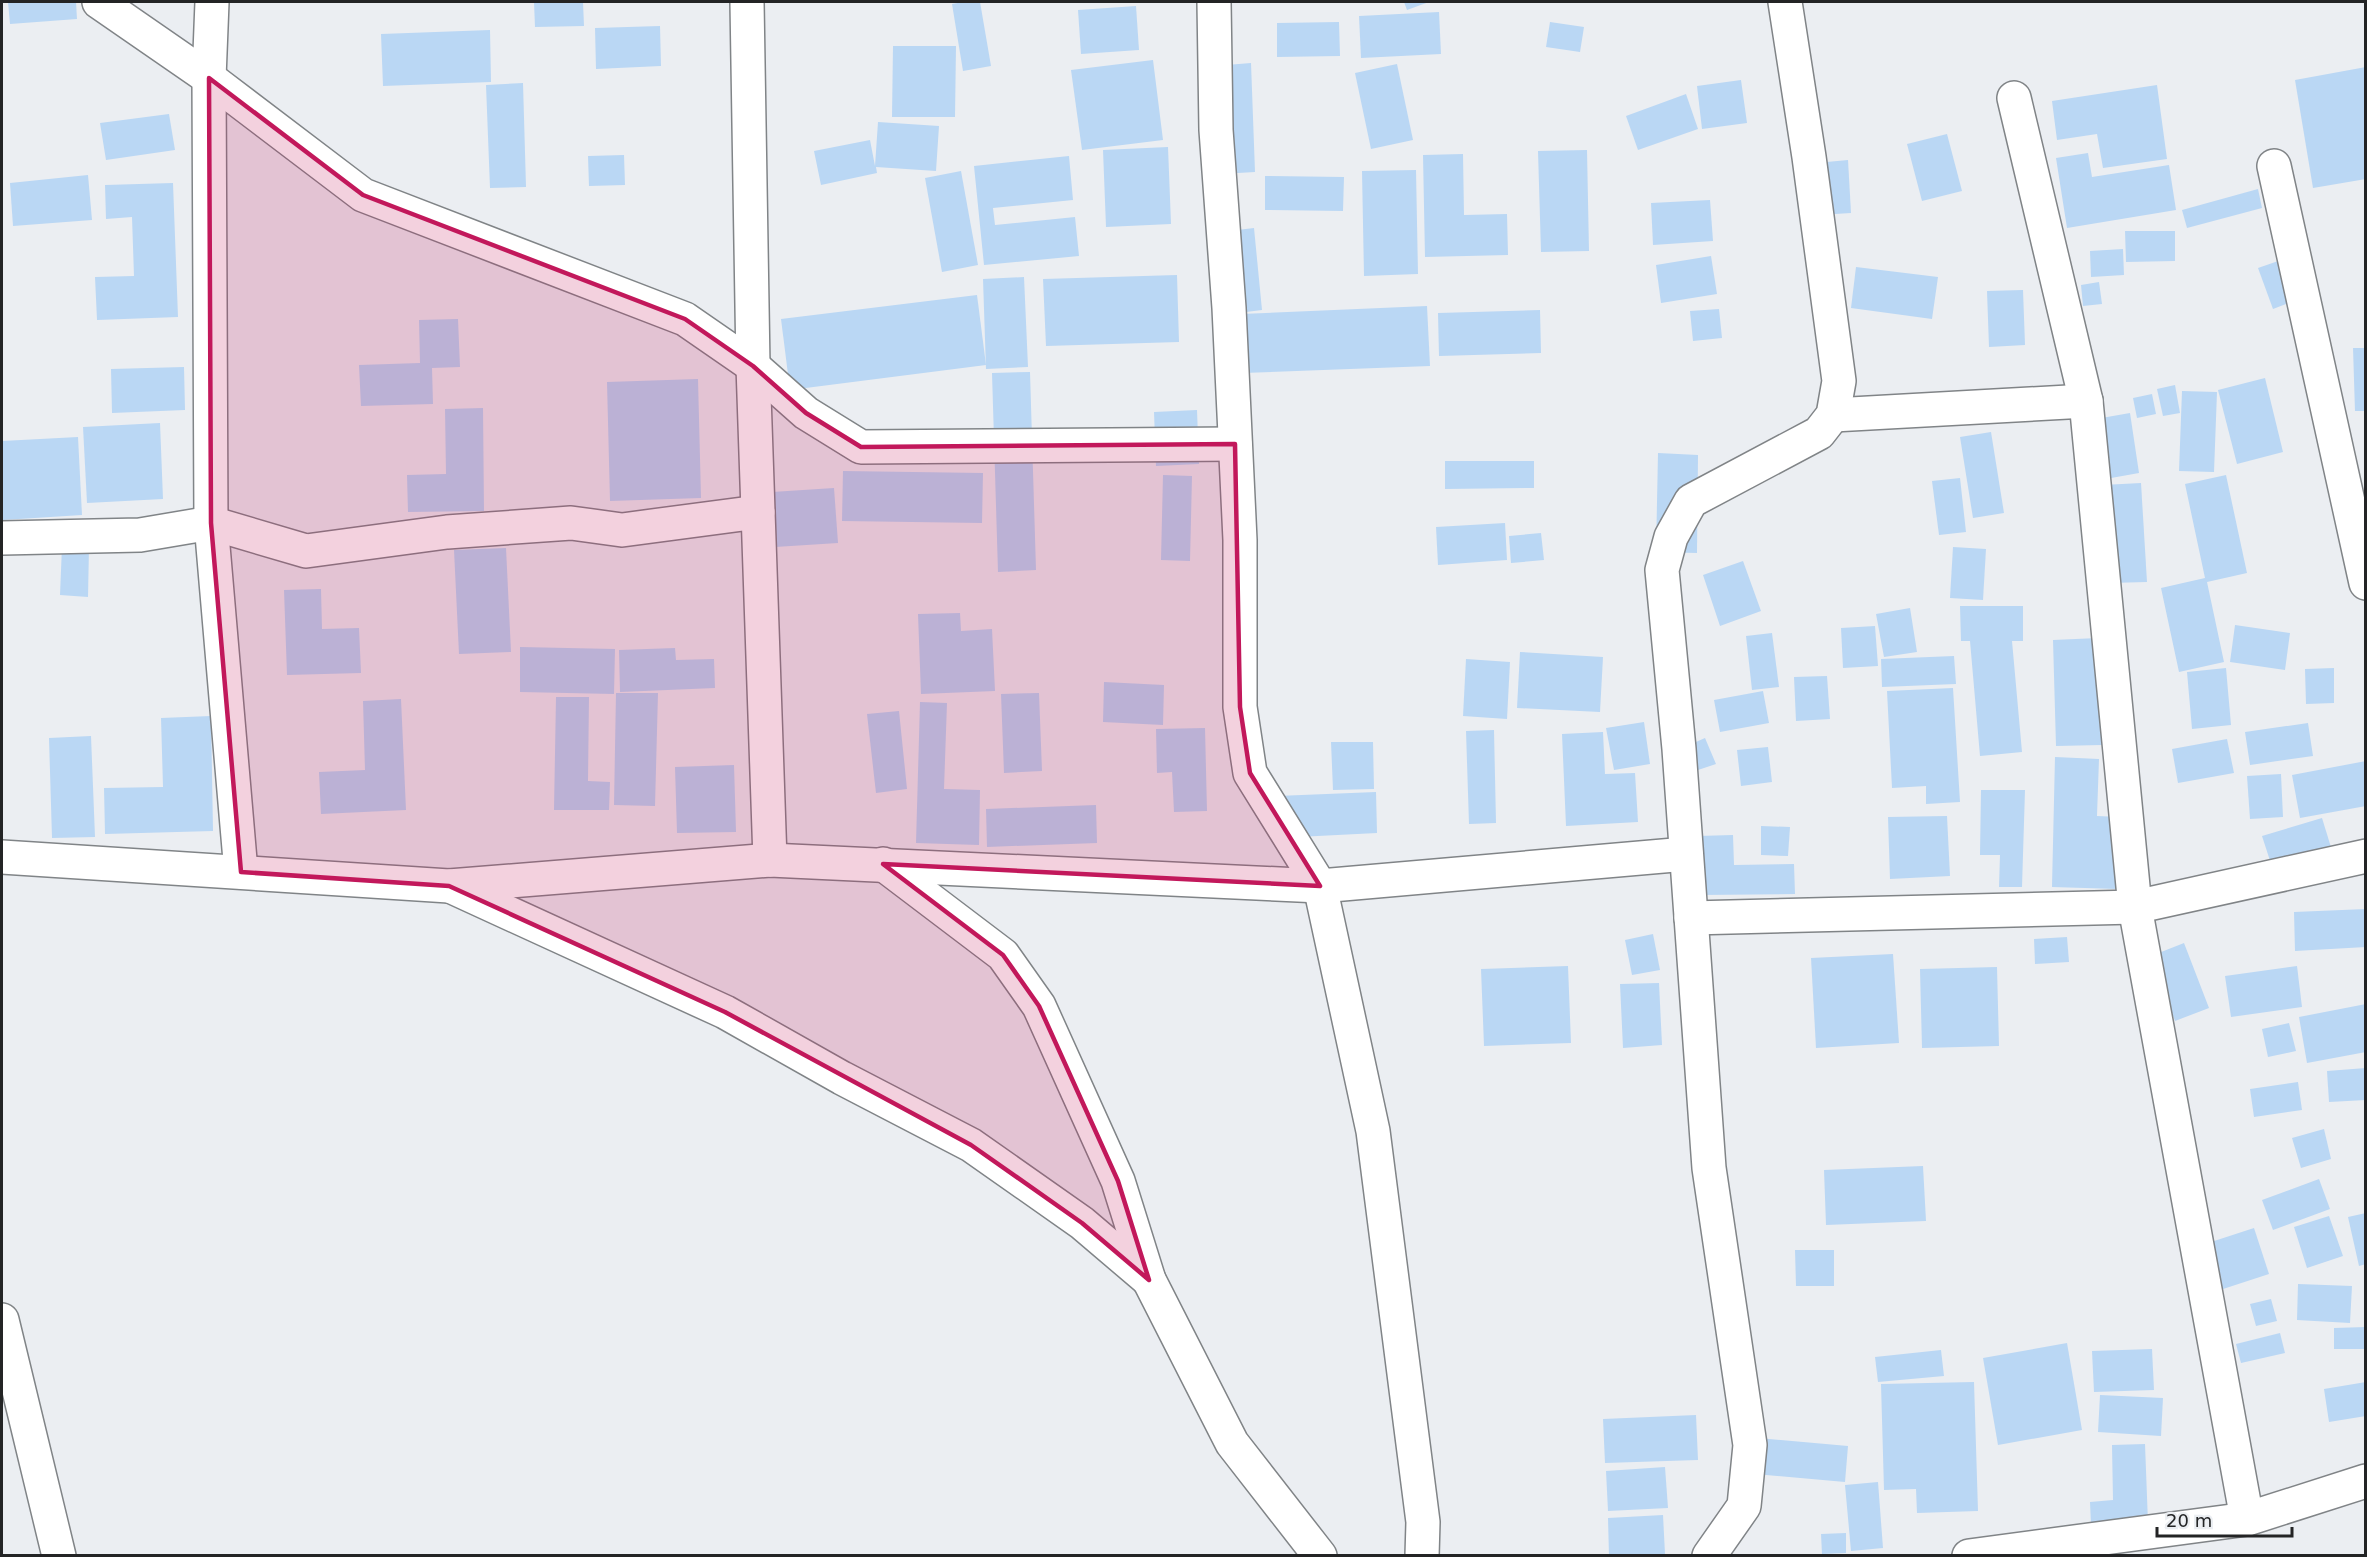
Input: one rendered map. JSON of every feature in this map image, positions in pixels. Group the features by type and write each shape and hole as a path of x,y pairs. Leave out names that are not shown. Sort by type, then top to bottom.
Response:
{"street":[{"path":"99,2 209,78 363,195 686,319 753,366 806,413 861,447 1235,444"},
{"path":"212,2 209,78 211,524 241,872"},
{"path":"747,2 753,366 770,860"},
{"path":"1214,2 1216,130 1229,308 1240,540 1240,707 1250,773 1320,886 1373,1131 1423,1522 1422,1556"},
{"path":"1709,1556 1744,1506 1750,1445 1709,1167 1662,570 1671,537 1691,501 1819,433 1833,416 1839,381 1809,157 1785,2"},
{"path":"2014,98 2086,401 2135,907 2247,1520"},
{"path":"2274,166 2366,583"},
{"path":"1833,416 2086,401"},
{"path":"2,538 140,535 211,524 306,551 447,532 572,523 622,530 758,512"},
{"path":"2,856 449,886 770,860 1320,886 1686,854"},
{"path":"1691,918 2135,907 2366,856"},
{"path":"883,864 1003,955 1039,1006 1118,1181 1149,1280 1232,1443 1320,1556"},
{"path":"449,886 725,1012 842,1078 971,1145 1082,1223 1149,1280"},
{"path":"2,1320 59,1556"},
{"path":"1969,1556 2056,1550 2247,1520 2366,1481"}],"highlighted area":[{"path":"209,78 363,195 685,319 753,366 806,413 861,447 1235,444 1240,707 1250,773 1320,886 883,864 1003,955 1039,1006 1118,1181 1149,1280 1082,1223 971,1145 725,1012 449,886 241,872 211,523"}],"building":[{"path":"8,2 76,2 77,19 10,24"},
{"path":"534,2 583,2 584,26 535,27"},
{"path":"980,2 991,66 963,71 952,4"},
{"path":"1404,2 1429,2 1407,10"},
{"path":"1136,6 1139,50 1081,54 1078,10"},
{"path":"1439,12 1441,54 1361,58 1359,16"},
{"path":"1339,22 1340,56 1277,57 1277,23"},
{"path":"1550,22 1584,27 1580,52 1546,47"},
{"path":"660,26 661,66 596,69 595,28"},
{"path":"490,30 491,82 383,86 381,34"},
{"path":"893,46 956,46 955,117 892,117"},
{"path":"1153,60 1163,140 1082,150 1071,70"},
{"path":"1251,63 1255,172 1220,174 1214,66"},
{"path":"1397,64 1413,140 1371,149 1355,73"},
{"path":"2366,67 2366,179 2313,188 2295,80"},
{"path":"1741,80 1747,123 1702,129 1697,86"},
{"path":"523,83 526,187 490,188 486,85"},
{"path":"2157,85 2167,159 2103,168 2097,134 2057,140 2052,101"},
{"path":"1686,94 1698,129 1638,150 1626,116"},
{"path":"169,114 175,150 106,160 100,123"},
{"path":"878,122 939,126 936,171 876,167 877,173 821,185 814,151 870,140 875,166"},
{"path":"1947,134 1962,191 1922,201 1907,144"},
{"path":"1168,147 1171,224 1106,227 1103,150"},
{"path":"1587,150 1589,251 1541,252 1538,151"},
{"path":"2088,153 2092,177 2169,165 2176,210 2067,228 2056,158"},
{"path":"1463,154 1464,215 1507,214 1508,255 1425,257 1423,155"},
{"path":"624,155 625,185 589,186 588,156"},
{"path":"1069,156 1073,200 993,208 995,225 1075,217 1079,256 984,265 974,166"},
{"path":"1848,160 1851,213 1819,215 1816,163"},
{"path":"1416,170 1418,274 1364,276 1362,171"},
{"path":"961,171 978,265 942,272 925,178"},
{"path":"88,175 92,220 13,226 10,183"},
{"path":"1265,176 1344,177 1343,211 1265,210"},
{"path":"173,183 178,317 97,320 95,277 134,276 132,217 106,219 105,185"},
{"path":"2258,189 2262,208 2187,228 2182,210"},
{"path":"1710,200 1713,241 1653,245 1651,203"},
{"path":"1254,228 1262,310 1238,313 1229,231"},
{"path":"2125,231 2175,231 2175,261 2126,262"},
{"path":"2123,249 2124,275 2091,277 2090,251"},
{"path":"1711,256 1717,294 1661,303 1656,265"},
{"path":"2284,259 2299,299 2273,309 2258,268"},
{"path":"1856,267 1938,277 1932,319 1851,308"},
{"path":"1177,275 1179,342 1046,346 1043,279"},
{"path":"1024,277 1028,367 986,369 983,279"},
{"path":"2099,282 2102,304 2083,306 2081,285"},
{"path":"2023,290 2025,345 1989,347 1987,291"},
{"path":"977,295 986,365 790,390 781,319"},
{"path":"1427,306 1430,366 1243,373 1241,314"},
{"path":"1719,309 1722,338 1693,341 1690,311"},
{"path":"1540,310 1541,353 1439,356 1438,313"},
{"path":"458,319 460,367 432,368 433,404 361,406 359,365 420,363 419,320"},
{"path":"2353,348 2366,348 2366,411 2355,411"},
{"path":"184,367 185,410 112,413 111,369"},
{"path":"1030,372 1036,570 998,572 992,373"},
{"path":"2265,378 2283,452 2237,464 2218,390"},
{"path":"698,379 701,498 610,501 607,382"},
{"path":"2175,385 2180,413 2163,416 2157,389"},
{"path":"2182,391 2217,392 2214,472 2179,471"},
{"path":"2152,394 2156,414 2137,418 2133,398"},
{"path":"483,408 484,511 408,512 407,475 446,474 445,409"},
{"path":"1197,410 1199,464 1156,466 1154,412"},
{"path":"2130,413 2139,473 2100,480 2090,420"},
{"path":"160,423 163,499 87,503 83,427"},
{"path":"1991,432 2004,513 1973,518 1960,437"},
{"path":"78,437 82,515 3,520 2,441"},
{"path":"1658,453 1698,455 1697,553 1656,552"},
{"path":"1445,461 1534,461 1534,488 1445,489"},
{"path":"843,471 983,473 982,523 842,521"},
{"path":"1163,475 1192,476 1190,561 1161,560"},
{"path":"2226,475 2247,573 2207,582 2224,662 2179,672 2161,588 2205,578 2185,484"},
{"path":"1960,478 1966,532 1939,535 1932,481"},
{"path":"2141,483 2147,582 2109,583 2103,485"},
{"path":"834,488 838,543 775,547 772,492"},
{"path":"1505,523 1507,560 1438,565 1436,527"},
{"path":"1541,533 1544,560 1511,563 1509,536"},
{"path":"62,546 89,547 88,597 60,595"},
{"path":"1953,547 1986,549 1983,600 1950,598"},
{"path":"506,548 511,652 459,654 454,550"},
{"path":"1743,561 1761,611 1720,626 1703,575"},
{"path":"321,589 322,629 359,628 361,673 287,675 284,590"},
{"path":"1960,606 2023,606 2023,641 2012,641 2022,752 1980,756 1970,641 1961,641"},
{"path":"1910,608 1917,652 1884,657 1876,614"},
{"path":"960,613 961,631 992,629 995,691 921,694 918,614"},
{"path":"2235,625 2290,633 2285,670 2230,662"},
{"path":"1875,626 1878,666 1843,668 1841,628"},
{"path":"1772,633 1779,687 1752,690 1746,636"},
{"path":"2098,638 2102,745 2056,746 2053,640"},
{"path":"520,647 615,649 614,694 520,692"},
{"path":"675,648 676,660 714,659 715,688 620,692 619,650"},
{"path":"1520,652 1603,657 1600,712 1517,708"},
{"path":"1954,656 1956,684 1882,687 1881,659"},
{"path":"1466,659 1510,662 1507,719 1463,716"},
{"path":"2226,668 2231,725 2192,729 2187,672"},
{"path":"2334,668 2334,703 2306,704 2305,669"},
{"path":"1827,676 1830,719 1796,721 1794,677"},
{"path":"1104,682 1164,685 1163,725 1103,722"},
{"path":"1953,688 1960,802 1926,804 1926,786 1892,788 1887,691"},
{"path":"1763,691 1769,723 1720,732 1714,700"},
{"path":"616,693 658,693 655,806 614,805"},
{"path":"1039,693 1042,771 1004,773 1001,694"},
{"path":"556,697 589,697 588,781 610,782 609,810 554,810"},
{"path":"401,699 406,810 321,814 319,772 365,770 363,701"},
{"path":"920,702 947,703 944,789 980,790 979,845 916,843"},
{"path":"899,711 907,789 876,793 867,714"},
{"path":"211,716 213,831 105,834 104,788 163,787 161,718"},
{"path":"1644,722 1650,764 1614,770 1606,728"},
{"path":"2308,723 2313,756 2250,765 2245,732"},
{"path":"1205,728 1207,811 1174,812 1172,772 1157,773 1156,729"},
{"path":"1494,730 1496,823 1469,824 1466,731"},
{"path":"1603,732 1605,774 1635,773 1638,822 1566,826 1562,734"},
{"path":"91,736 95,837 52,838 49,738"},
{"path":"1705,738 1716,764 1698,770 1689,745"},
{"path":"2227,739 2234,773 2178,783 2172,749"},
{"path":"1331,742 1373,742 1374,789 1333,790"},
{"path":"1768,747 1772,782 1741,786 1737,750"},
{"path":"2055,757 2099,759 2097,816 2120,817 2118,889 2052,887"},
{"path":"2366,761 2366,806 2300,818 2292,775"},
{"path":"734,765 736,832 677,833 675,767"},
{"path":"2281,774 2283,817 2250,819 2247,776"},
{"path":"1981,790 2025,790 2022,887 1999,887 2000,855 1980,855"},
{"path":"1376,792 1377,833 1278,838 1277,796"},
{"path":"1096,805 1097,843 987,847 986,809"},
{"path":"1947,816 1950,876 1890,879 1888,817"},
{"path":"2322,818 2334,857 2275,876 2262,836"},
{"path":"1761,826 1790,827 1788,856 1761,855"},
{"path":"1733,835 1734,865 1794,864 1795,894 1699,895 1698,836"},
{"path":"2366,909 2366,947 2295,951 2294,912"},
{"path":"1653,934 1660,970 1632,975 1625,940"},
{"path":"2067,937 2069,962 2035,964 2034,939"},
{"path":"2184,943 2209,1008 2175,1021 2151,956"},
{"path":"1893,954 1899,1043 1816,1048 1811,958"},
{"path":"1568,966 1571,1043 1484,1046 1481,969"},
{"path":"2297,966 2302,1007 2231,1017 2225,976"},
{"path":"1997,967 1999,1046 1922,1048 1920,969"},
{"path":"1659,983 1662,1045 1623,1048 1620,984"},
{"path":"2366,1004 2366,1052 2307,1063 2299,1017"},
{"path":"2289,1023 2296,1051 2268,1057 2262,1029"},
{"path":"2366,1068 2366,1100 2329,1102 2327,1071"},
{"path":"2298,1082 2302,1110 2254,1117 2250,1089"},
{"path":"2324,1129 2331,1159 2301,1168 2292,1138"},
{"path":"1923,1166 1926,1221 1826,1225 1824,1170"},
{"path":"2319,1179 2330,1209 2273,1230 2262,1200"},
{"path":"2366,1213 2366,1264 2359,1266 2348,1217"},
{"path":"2329,1216 2343,1256 2307,1268 2294,1227"},
{"path":"2254,1228 2269,1274 2220,1290 2205,1244"},
{"path":"1795,1250 1834,1250 1834,1286 1796,1286"},
{"path":"2298,1284 2352,1286 2350,1323 2297,1320"},
{"path":"2271,1299 2277,1321 2256,1326 2250,1304"},
{"path":"2366,1327 2366,1349 2334,1349 2334,1328"},
{"path":"2280,1333 2285,1353 2241,1363 2236,1344"},
{"path":"2067,1343 2082,1430 1998,1445 1983,1358"},
{"path":"2152,1349 2154,1390 2094,1392 2092,1351"},
{"path":"1941,1350 1944,1376 1878,1382 1875,1357"},
{"path":"1974,1382 1978,1511 1917,1513 1916,1489 1884,1490 1881,1384"},
{"path":"2366,1382 2366,1416 2329,1422 2324,1389"},
{"path":"2100,1395 2163,1398 2161,1436 2098,1432"},
{"path":"1696,1415 1698,1460 1605,1463 1603,1419"},
{"path":"1758,1438 1848,1446 1845,1482 1755,1474"},
{"path":"2145,1444 2148,1523 2091,1525 2090,1502 2113,1500 2112,1445"},
{"path":"1665,1467 1668,1508 1608,1511 1606,1471"},
{"path":"1878,1482 1883,1548 1851,1551 1845,1485"},
{"path":"1663,1515 1665,1554 1609,1556 1608,1518"},
{"path":"1846,1533 1846,1553 1822,1554 1821,1534"}]}
